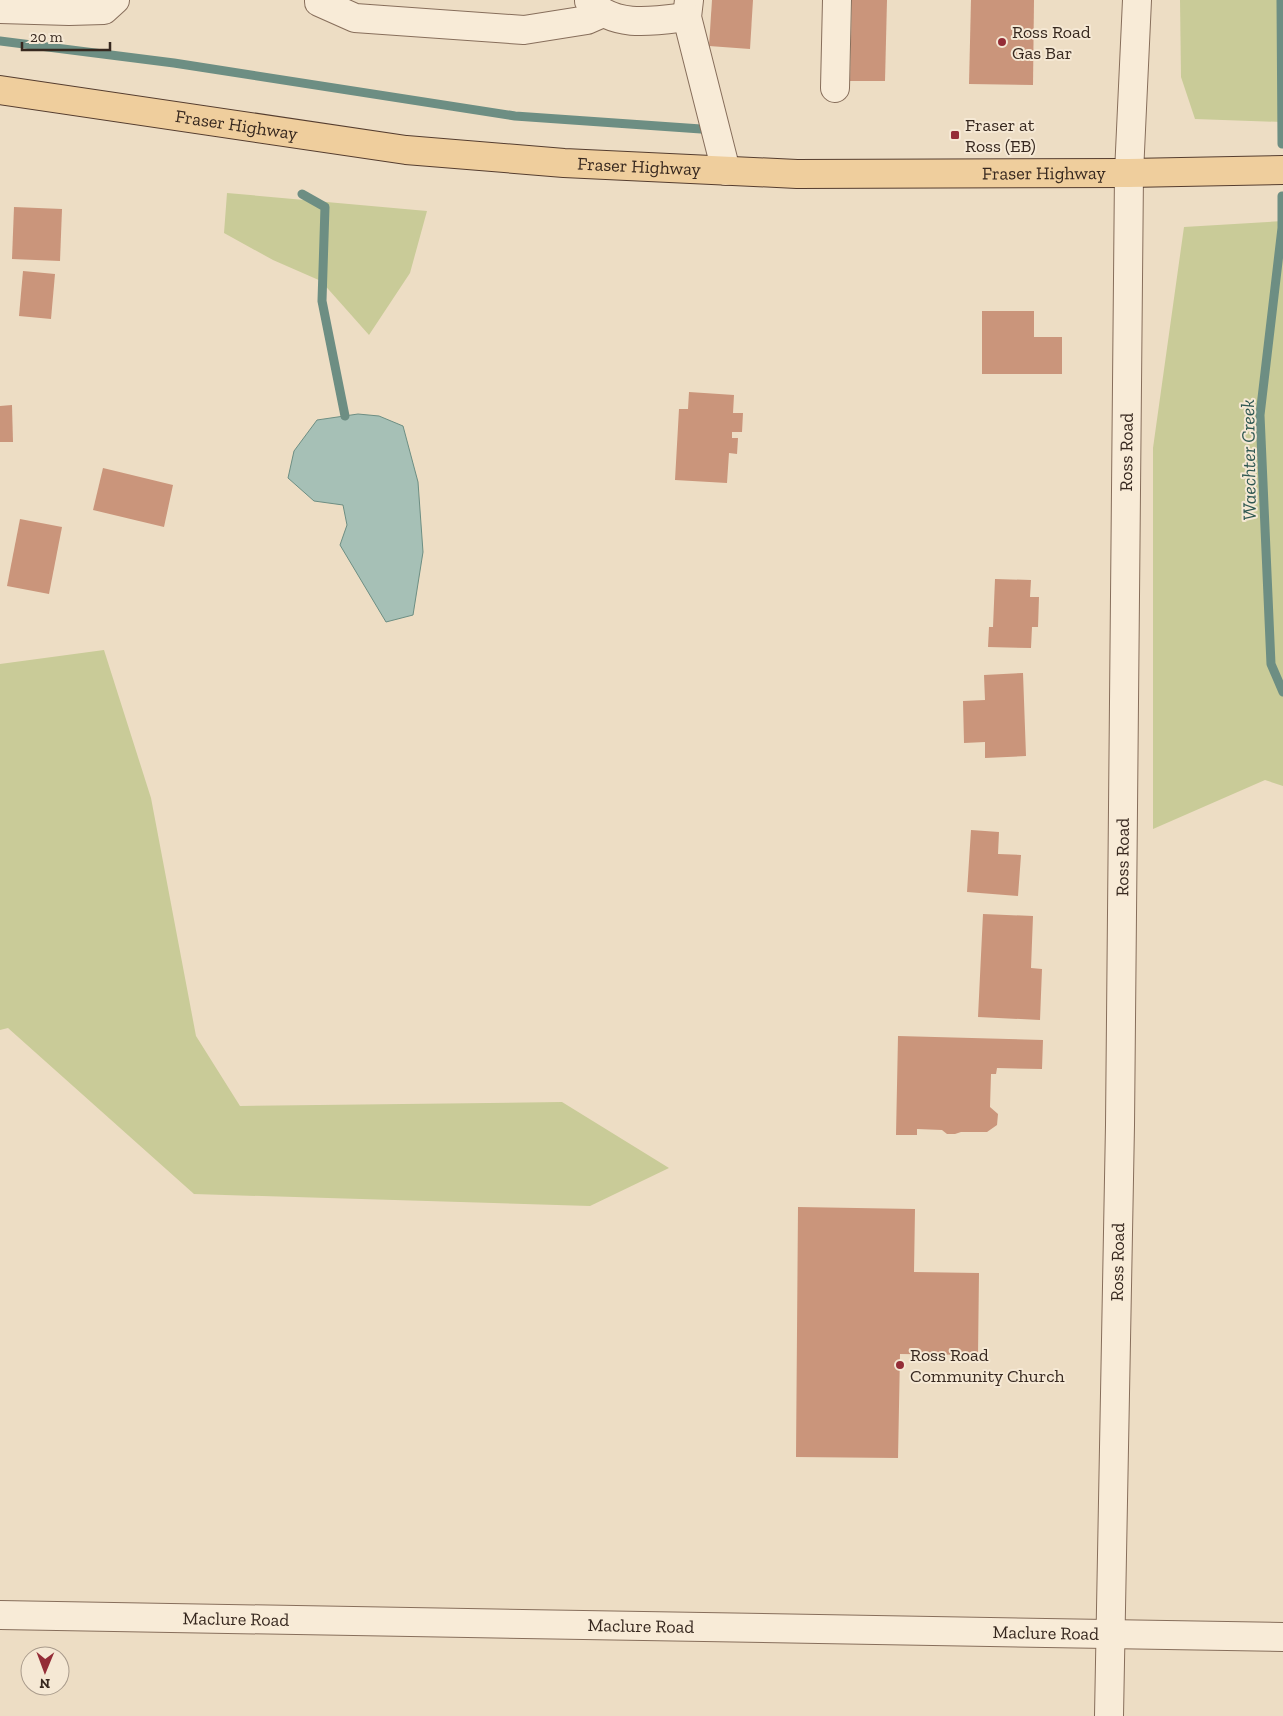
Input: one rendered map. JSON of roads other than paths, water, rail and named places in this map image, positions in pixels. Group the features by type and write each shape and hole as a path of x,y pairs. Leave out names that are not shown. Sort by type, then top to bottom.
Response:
{"main road":[{"name":"Fraser Highway","path":"0,90 406,150 564,163 797,174 1129,173 1283,170"}],"street":[{"path":"0,9 104,10 115,0"},
{"path":"319,0 319,2 354,18 524,30 588,20 596,7 613,18 648,22 688,8 726,171"},
{"path":"835,88 836,0"},
{"name":"Ross Road","path":"1109,1716 1120,1135 1129,173 1137,0"},
{"name":"Maclure Road","path":"0,1615 1283,1637"}],"waterway":[{"name":"Waechter Creek","path":"1281,0 1282,144"},
{"path":"0,41 174,63 515,116 701,129"},
{"path":"302,194 325,207 322,301 345,416"},
{"name":"Waechter Creek","path":"1282,196 1282,228 1260,415 1271,664 1283,692"}],"place":[{"name":"Ross Road Gas Bar","path":"1002,42"},
{"name":"Fraser at Ross (EB)","path":"955,135"},
{"name":"Ross Road Community Church","path":"900,1365"}]}
